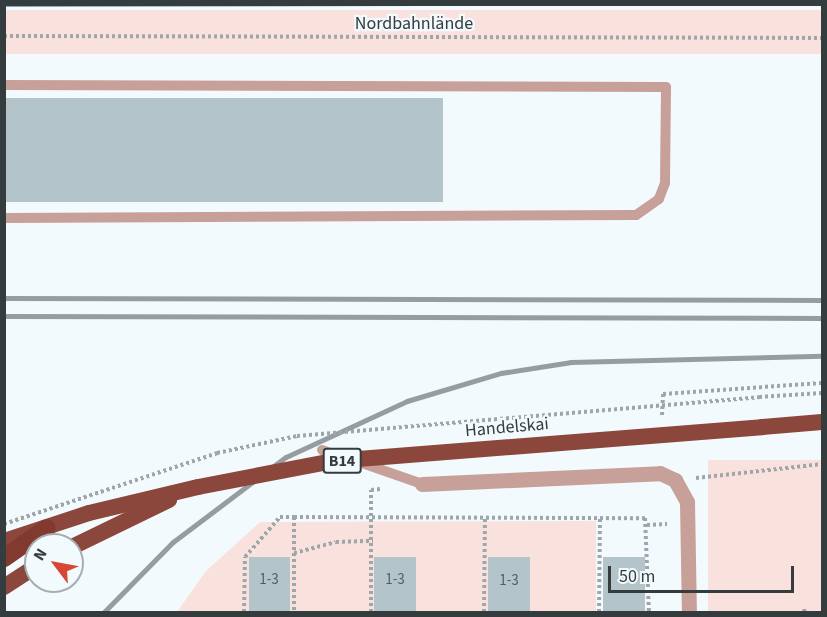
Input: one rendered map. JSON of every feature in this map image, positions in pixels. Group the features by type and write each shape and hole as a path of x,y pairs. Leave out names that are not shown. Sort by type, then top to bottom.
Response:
{"highway":[{"name":"Handelskai","path":"198,487 333,461 822,422"},
{"name":"B14","path":"4,541 198,487"},
{"name":"B14","path":"84,541 198,487"},
{"path":"4,558 47,528"},
{"path":"4,587 24,574"}],"street":[{"path":"422,484 660,473 675,480 687,502 689,612"}],"lane":[{"path":"4,85 666,87 665,183 659,199 636,214 4,218"},
{"path":"322,450 422,484"}],"path":[{"name":"Nordbahnlände","path":"4,36 822,38"},
{"path":"668,394 822,383"},
{"path":"759,397 822,393"},
{"path":"675,480 822,464"},
{"path":"371,490 373,517 371,612"},
{"path":"244,612 245,557 280,517 645,518 649,612"},
{"path":"294,517 294,612"},
{"path":"484,612 485,518"},
{"path":"599,612 600,518"},
{"path":"294,553 336,542 373,542"},
{"path":"804,612 805,606"}],"shaded area":[{"path":"5,10 822,10 822,54 5,54"},
{"path":"708,460 822,460 822,612 708,612"},
{"path":"596,521 596,612 177,612 206,571 260,522"}],"water":[{"path":"5,4 822,5 4,7"}],"building":[{"path":"4,98 443,98 443,202 4,202"},
{"path":"249,557 290,557 290,612 249,612"},
{"path":"374,557 416,557 416,612 374,612"},
{"path":"488,557 530,557 530,612 488,612"},
{"path":"603,557 645,557 645,612 603,612"}],"railway":[{"path":"4,298 822,300"},
{"path":"4,316 822,318"},
{"path":"104,612 173,542 286,457 407,401 501,373 571,362 822,356"}]}
